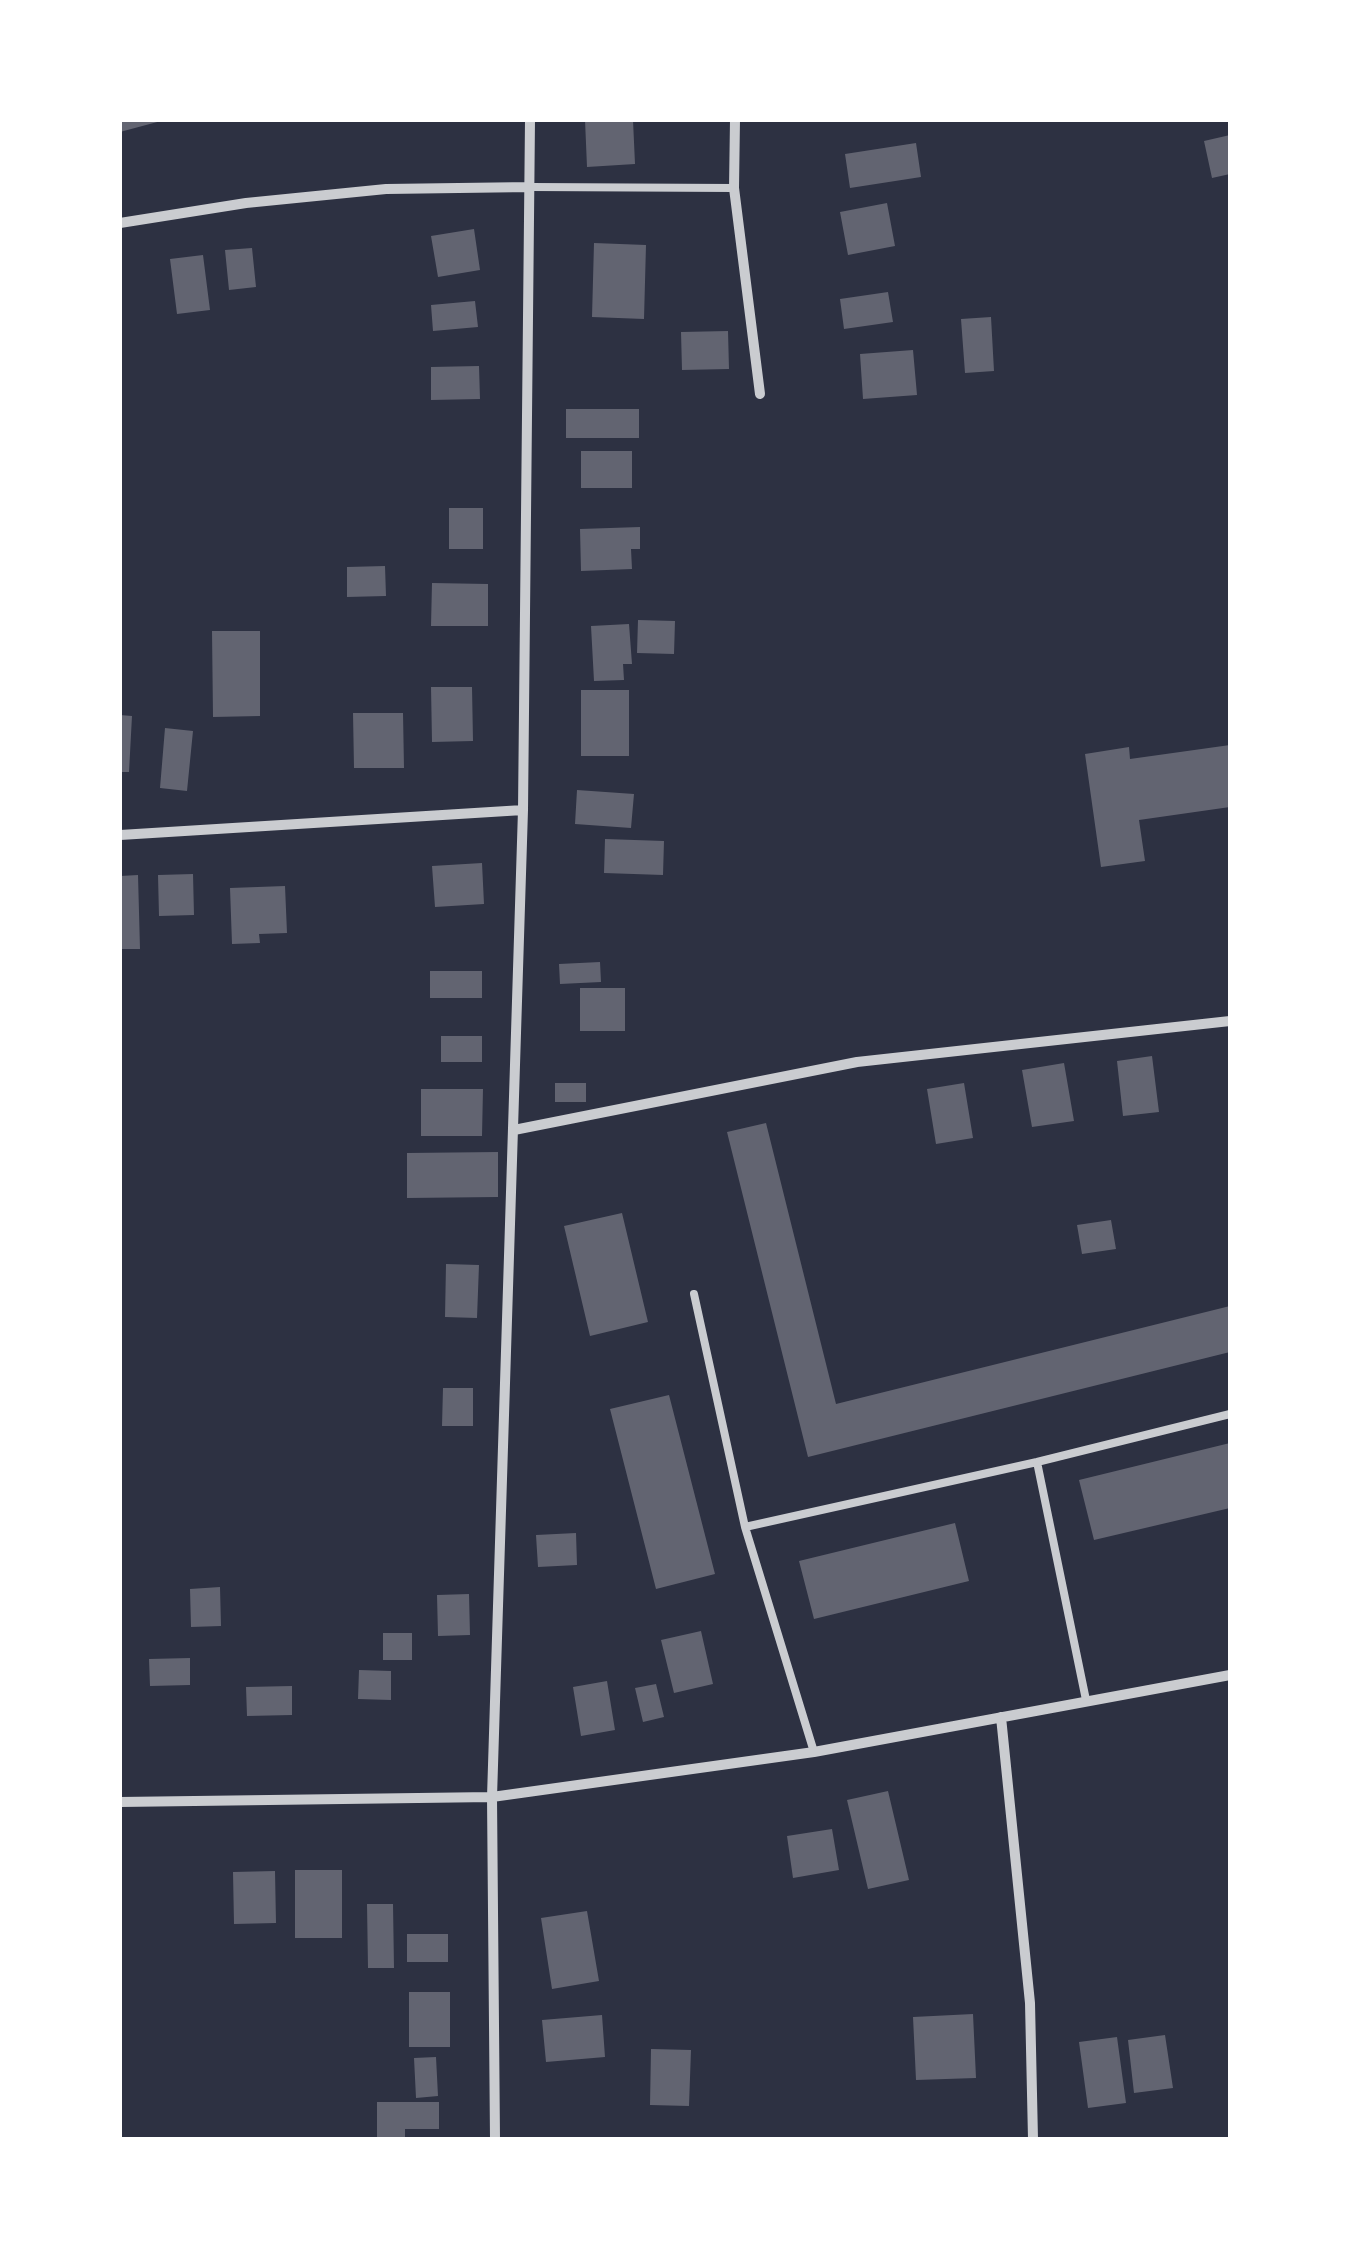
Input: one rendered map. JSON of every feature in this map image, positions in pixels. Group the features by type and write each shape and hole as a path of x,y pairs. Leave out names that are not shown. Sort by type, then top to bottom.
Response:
{"street":[{"path":"495,2139 492,1797 523,810 530,120"},
{"path":"735,120 734,188 760,394"},
{"path":"120,222 246,203 386,189 531,187"},
{"path":"120,835 523,810"},
{"path":"514,1130 857,1062 1230,1021"},
{"path":"120,1802 492,1797 814,1752 1230,1675"},
{"path":"1001,1717 1030,2003 1033,2139"}],"lane":[{"path":"531,187 734,188"},
{"path":"694,1294 745,1527 814,1752"},
{"path":"745,1527 1230,1414"},
{"path":"1037,1462 1086,1700"}],"building":[{"path":"120,120 161,120 161,121 120,132"},
{"path":"585,120 633,120 635,164 587,167"},
{"path":"1230,135 1230,174 1212,178 1204,141"},
{"path":"916,143 921,177 850,188 845,154"},
{"path":"887,203 895,246 848,255 840,212"},
{"path":"474,229 480,270 438,277 431,236"},
{"path":"594,243 646,245 644,319 592,317"},
{"path":"252,248 256,287 229,290 225,250"},
{"path":"203,255 210,310 177,314 170,259"},
{"path":"888,292 893,322 844,329 840,299"},
{"path":"475,301 478,327 433,331 431,305"},
{"path":"991,317 994,371 965,373 961,319"},
{"path":"728,331 729,369 682,370 681,332"},
{"path":"913,350 917,395 863,399 860,354"},
{"path":"479,366 480,399 431,400 431,367"},
{"path":"566,409 639,409 639,438 566,438"},
{"path":"581,451 632,451 632,488 581,488"},
{"path":"449,508 483,508 483,549 449,549"},
{"path":"640,527 640,549 631,549 632,569 581,571 580,529"},
{"path":"385,566 386,596 347,597 347,567"},
{"path":"432,583 488,584 488,626 431,626"},
{"path":"638,620 675,621 674,654 637,653"},
{"path":"629,624 632,664 623,664 624,680 594,681 591,626"},
{"path":"212,631 260,631 260,716 213,717"},
{"path":"431,687 472,687 473,741 432,742"},
{"path":"581,690 629,690 629,756 581,756"},
{"path":"353,713 403,713 404,768 354,768"},
{"path":"120,715 132,716 129,772 120,772"},
{"path":"165,728 193,731 187,791 160,788"},
{"path":"1230,745 1230,807 1139,820 1145,861 1101,867 1085,754 1129,747 1130,759"},
{"path":"577,790 634,794 631,828 575,824"},
{"path":"605,839 664,841 663,875 604,873"},
{"path":"482,863 484,904 435,907 432,866"},
{"path":"193,874 194,915 159,916 158,875"},
{"path":"138,875 140,949 120,949 120,876"},
{"path":"285,886 287,933 259,934 260,943 232,944 230,888"},
{"path":"600,962 601,982 560,984 559,964"},
{"path":"430,971 482,971 482,998 430,998"},
{"path":"580,988 625,988 625,1031 580,1031"},
{"path":"441,1036 482,1036 482,1062 441,1062"},
{"path":"1152,1056 1159,1112 1123,1116 1117,1061"},
{"path":"1064,1063 1074,1121 1032,1127 1022,1070"},
{"path":"555,1083 586,1083 586,1102 555,1102"},
{"path":"964,1083 973,1138 936,1144 927,1089"},
{"path":"421,1089 483,1089 482,1136 421,1136"},
{"path":"766,1123 836,1404 1230,1306 1230,1352 808,1457 727,1132"},
{"path":"498,1152 498,1197 407,1198 407,1153"},
{"path":"622,1213 648,1322 590,1336 564,1226"},
{"path":"1111,1220 1116,1249 1082,1254 1077,1225"},
{"path":"446,1264 479,1265 477,1318 445,1317"},
{"path":"443,1388 473,1388 473,1426 442,1426"},
{"path":"669,1395 715,1574 656,1589 610,1409"},
{"path":"1230,1443 1230,1508 1094,1540 1079,1480"},
{"path":"955,1523 969,1581 814,1619 799,1561"},
{"path":"576,1533 577,1565 538,1567 536,1535"},
{"path":"220,1587 221,1626 191,1627 190,1589"},
{"path":"469,1594 470,1635 438,1636 437,1595"},
{"path":"701,1631 713,1684 674,1693 661,1640"},
{"path":"383,1633 412,1633 412,1660 383,1660"},
{"path":"190,1658 190,1685 150,1686 149,1659"},
{"path":"359,1670 391,1671 391,1700 358,1699"},
{"path":"607,1681 615,1730 581,1736 573,1687"},
{"path":"656,1684 664,1717 643,1722 635,1688"},
{"path":"292,1686 292,1715 247,1716 246,1687"},
{"path":"888,1791 909,1880 868,1889 847,1800"},
{"path":"832,1829 839,1870 793,1878 787,1836"},
{"path":"295,1870 342,1870 342,1938 295,1938"},
{"path":"275,1871 276,1923 234,1924 233,1872"},
{"path":"367,1904 393,1904 394,1968 368,1968"},
{"path":"587,1911 599,1981 552,1989 541,1918"},
{"path":"407,1934 448,1934 448,1962 407,1962"},
{"path":"409,1992 450,1992 450,2047 409,2047"},
{"path":"973,2014 976,2078 916,2080 913,2017"},
{"path":"602,2015 605,2057 546,2062 542,2020"},
{"path":"1165,2035 1173,2088 1134,2093 1128,2040"},
{"path":"1117,2037 1126,2103 1088,2108 1079,2042"},
{"path":"651,2049 691,2050 689,2106 650,2105"},
{"path":"436,2057 438,2096 416,2098 414,2058"},
{"path":"377,2102 439,2102 439,2129 405,2129 405,2139 377,2139"}]}
